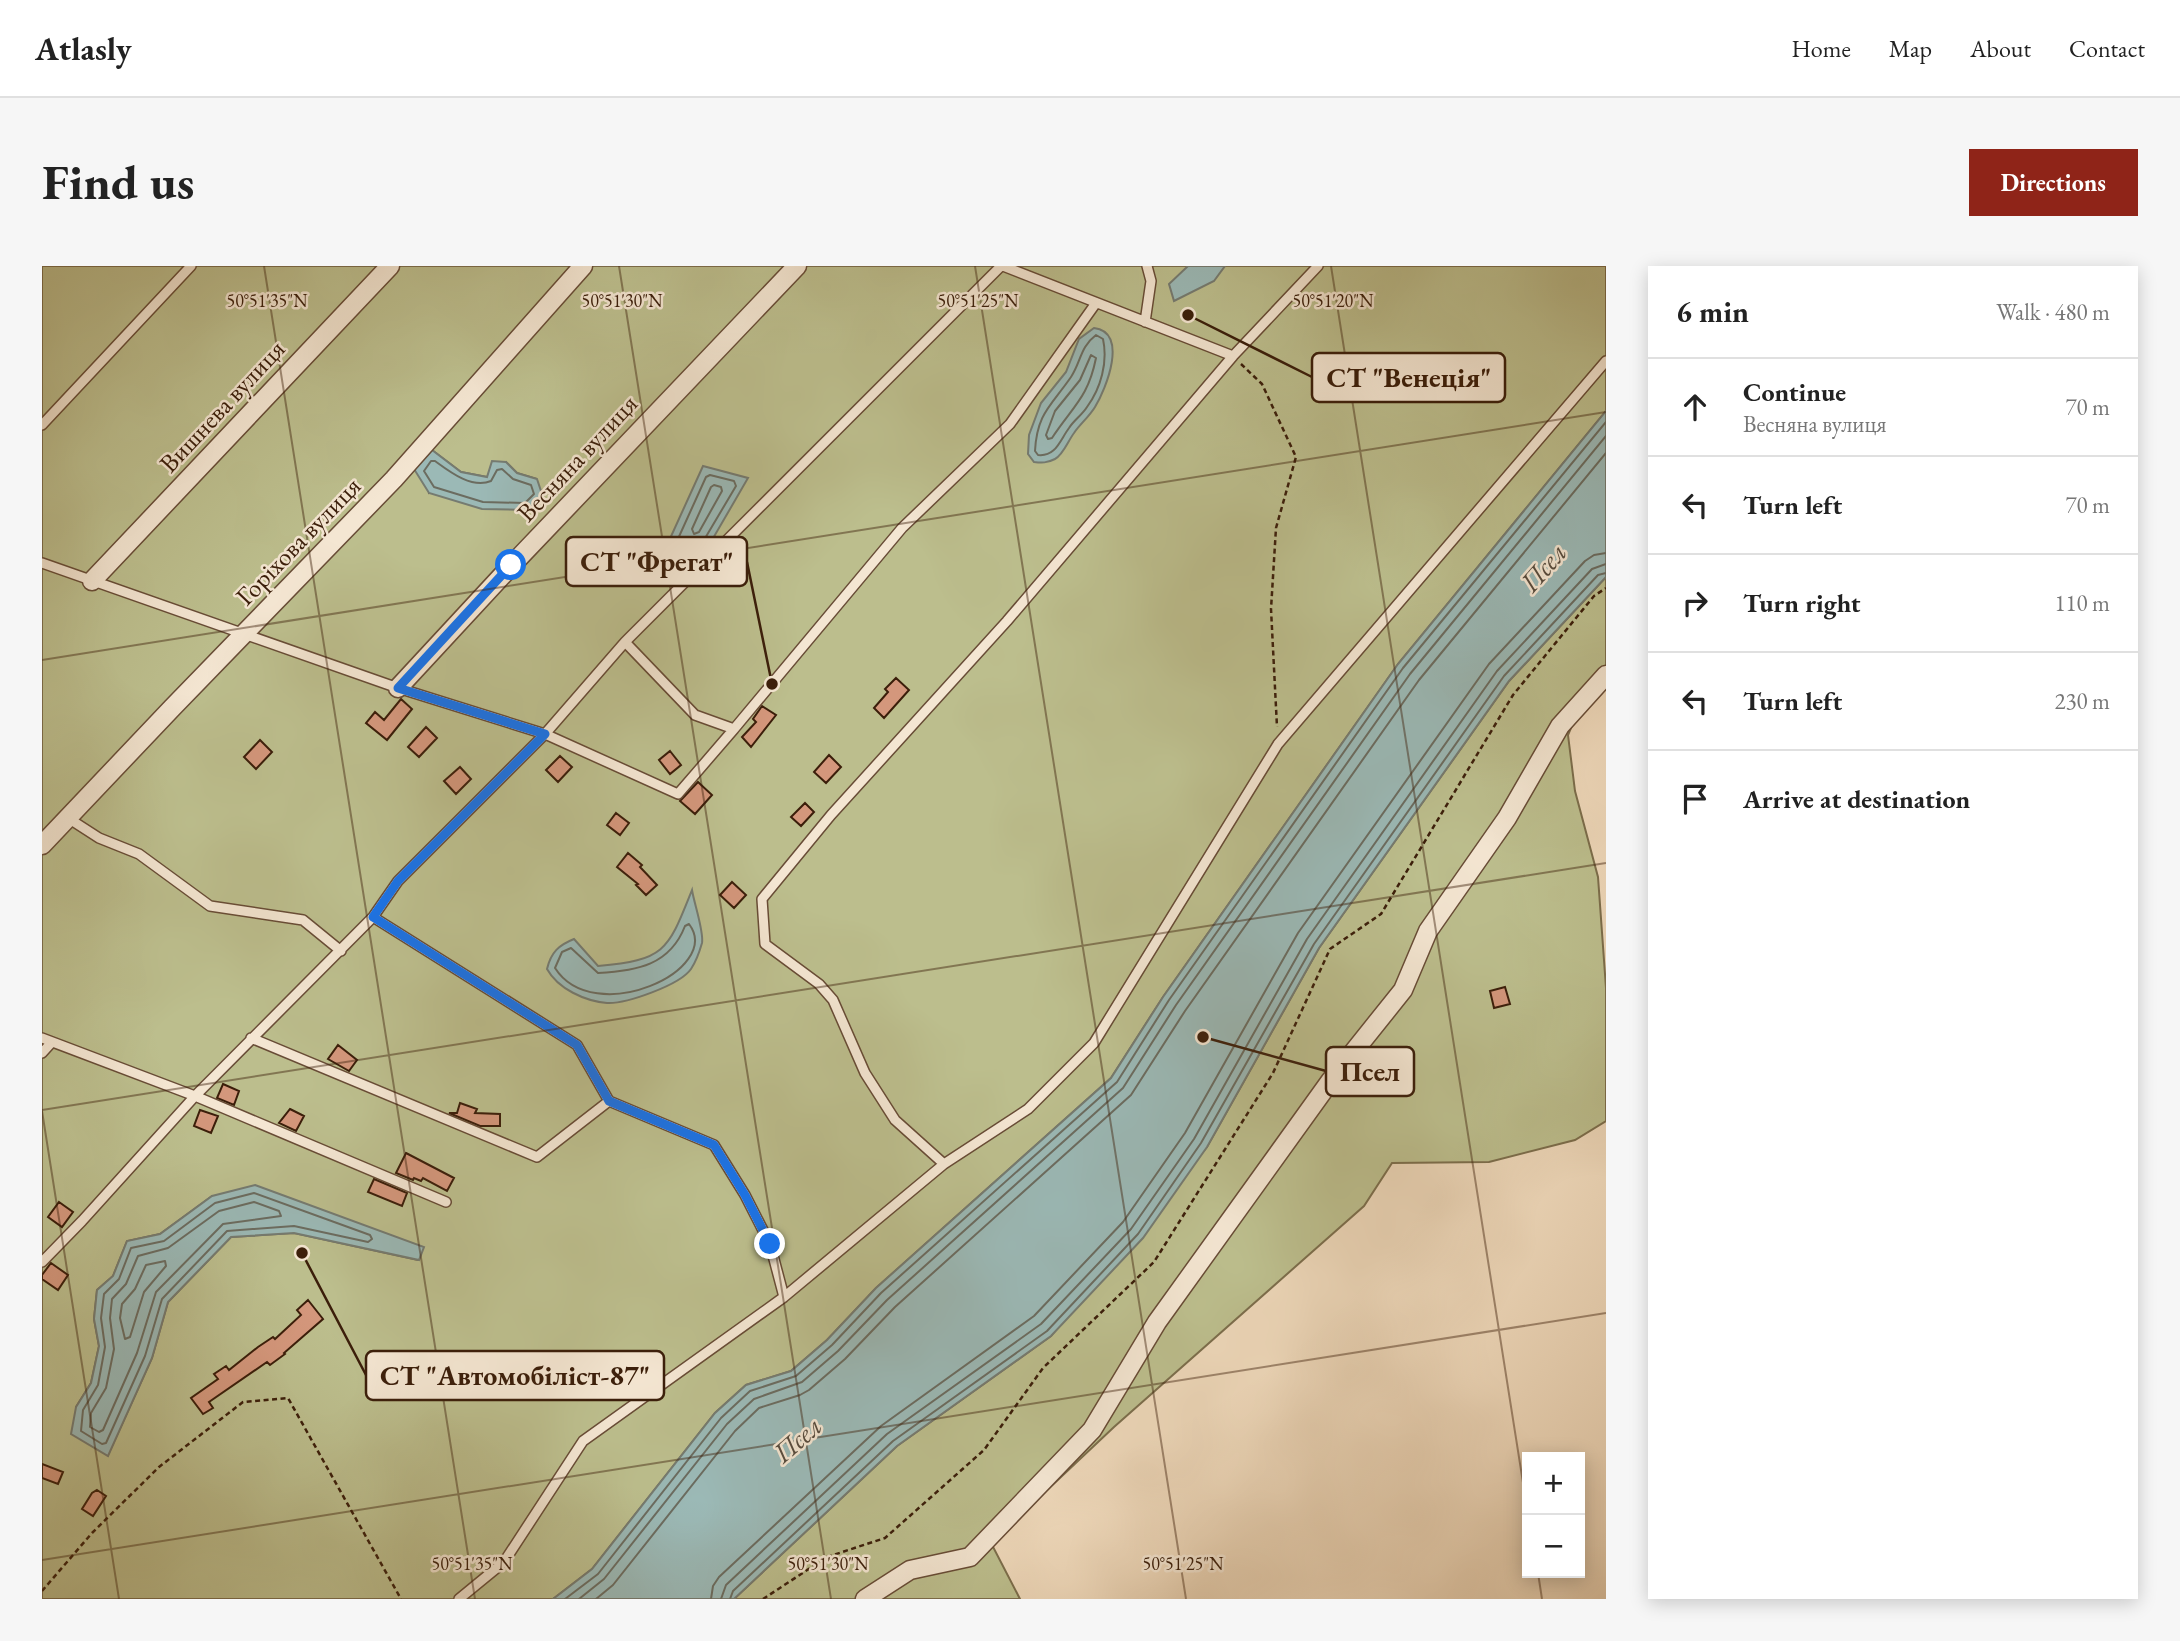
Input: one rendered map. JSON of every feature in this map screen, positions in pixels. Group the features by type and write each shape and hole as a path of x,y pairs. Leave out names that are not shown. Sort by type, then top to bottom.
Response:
{"street":[{"name":"Вишнева вулиця","path":"92,581 390,266"},
{"name":"Горіхова вулиця","path":"42,845 394,479 583,266"},
{"name":"Весняна вулиця","path":"398,688 511,565 797,266"},
{"path":"865,1599 909,1570 970,1557 1092,1430 1157,1322 1331,1080 1403,990 1428,931 1507,818 1560,726 1606,675"}],"lane":[{"path":"42,425 191,266"},
{"path":"42,1262 195,1096 373,917 398,881 545,734 625,642 1002,266 1233,356"},
{"path":"1145,322 1151,281 1147,266"},
{"path":"944,1164 895,1120 865,1073 832,1000 819,984 765,944 762,899 831,815 1007,621 1233,356 1318,266"},
{"path":"42,564 398,688 545,734 678,794 902,528 1010,424 1096,303"},
{"path":"459,1599 504,1562 583,1441 784,1297 944,1164 1028,1109 1094,1044 1278,744 1606,360"},
{"path":"625,642 695,715 734,729"},
{"path":"68,818 99,838 139,854 209,906 303,919 341,951"},
{"path":"373,917 577,1045 609,1101 714,1145 745,1195 770,1244 784,1297"},
{"path":"42,1038 195,1096 446,1202"},
{"path":"251,1038 537,1157 609,1101"},
{"path":"42,1053 52,1042"}],"path":[{"path":"1233,356 1262,384 1296,457 1276,528 1271,609 1278,744"},
{"path":"763,1599 827,1557 886,1538 984,1450 1043,1368 1154,1262 1273,1073 1330,949 1381,915 1513,695 1594,596 1606,588"},
{"path":"42,1591 92,1533 159,1467 243,1402 288,1398 401,1599"}],"green space":[{"path":"42,266 1606,266 1606,411 1398,664 1163,997 1111,1078 876,1288 827,1340 791,1371 746,1385 715,1413 592,1569 553,1599 42,1599","holes":["432,450 461,472 487,477 506,462 517,473 537,479 429,493","212,1196 418,1260 294,1233 231,1237 168,1302 152,1358 108,1455 76,1407 91,1383 99,1346 94,1319 97,1290 113,1276 127,1241 160,1234"]},
{"path":"1606,577 1606,679 1581,704 1568,735 1575,791 1598,877 1606,988 1606,1121 1575,1140 1489,1162 1392,1163 1364,1206 1114,1427 991,1543 1020,1599 734,1599 897,1446 1051,1336 1207,1147 1319,948 1509,681"}],"water":[{"path":"1188,266 1225,266 1214,281 1174,301 1169,284"},
{"path":"1094,328 1105,332 1113,350 1109,375 1100,399 1058,457 1047,462 1034,462 1028,454 1029,435 1041,403 1066,372 1079,339"},
{"name":"Псел","path":"1606,411 1606,577 1509,681 1319,948 1207,1147 1143,1238 1051,1336 897,1446 734,1599 553,1599 592,1569 715,1413 746,1385 791,1371 827,1340 876,1288 1111,1078 1163,997 1398,664"},
{"path":"432,450 461,472 487,477 492,461 506,462 517,473 537,479 543,497 528,510 482,509 429,493 414,469"},
{"path":"703,466 748,478 708,547 674,555 668,543"},
{"path":"692,890 702,943 691,969 665,987 639,997 607,1003 573,993 547,969 556,950 574,939 598,966 638,960 651,955 670,939"},
{"path":"255,1185 424,1247 419,1260 294,1233 231,1237 168,1302 152,1358 108,1456 71,1434 76,1407 91,1383 99,1346 94,1319 97,1290 113,1276 127,1241 160,1234 212,1196"}],"building":[{"path":"896,678 909,690 884,718 874,708 888,692 885,689"},
{"path":"401,699 412,709 387,740 366,723 375,712 384,720"},
{"path":"762,706 776,715 751,747 742,737 756,722 753,719"},
{"path":"426,727 437,738 419,757 408,747"},
{"path":"260,740 272,752 256,769 244,757"},
{"path":"670,751 681,765 670,774 659,760"},
{"path":"829,755 841,767 826,783 814,772"},
{"path":"560,756 572,767 558,782 546,770"},
{"path":"460,767 471,779 456,794 444,781"},
{"path":"698,782 712,795 695,814 680,801"},
{"path":"805,803 814,812 801,826 791,817"},
{"path":"616,813 629,823 620,835 607,825"},
{"path":"628,853 642,865 640,867 657,885 646,895 636,885 638,884 617,867"},
{"path":"732,882 746,895 734,908 720,895"},
{"path":"1505,987 1510,1004 1494,1008 1490,991"},
{"path":"338,1045 357,1060 349,1071 328,1059"},
{"path":"223,1084 239,1091 234,1105 217,1098"},
{"path":"460,1103 477,1109 475,1113 500,1114 500,1126 480,1126 449,1113 457,1113"},
{"path":"290,1109 304,1116 296,1131 279,1123"},
{"path":"200,1110 218,1116 211,1133 194,1126"},
{"path":"406,1153 454,1178 447,1191 423,1178 421,1181 414,1178 413,1180 396,1173"},
{"path":"374,1179 407,1193 402,1206 368,1192"},
{"path":"59,1202 73,1212 62,1227 48,1217"},
{"path":"51,1263 68,1275 58,1290 42,1279"},
{"path":"308,1300 323,1319 270,1365 267,1362 209,1402 213,1408 203,1414 191,1398 218,1379 214,1374 226,1366 229,1370 258,1347 273,1337 275,1339 301,1315 297,1310"},
{"path":"42,1464 63,1472 58,1484 42,1478"},
{"path":"97,1490 106,1496 93,1516 82,1509"}],"place":[{"name":"СТ \"Венеція\"","path":"1188,315"},
{"name":"СТ \"Фрегат\"","path":"772,684"},
{"name":"Псел","path":"1203,1037"},
{"name":"СТ \"Автомобiлiст-87\"","path":"302,1253"}],"route":[{"path":"511,565 398,688 545,734 398,881 373,917 577,1045 609,1101 714,1145 745,1195 770,1244"}]}
